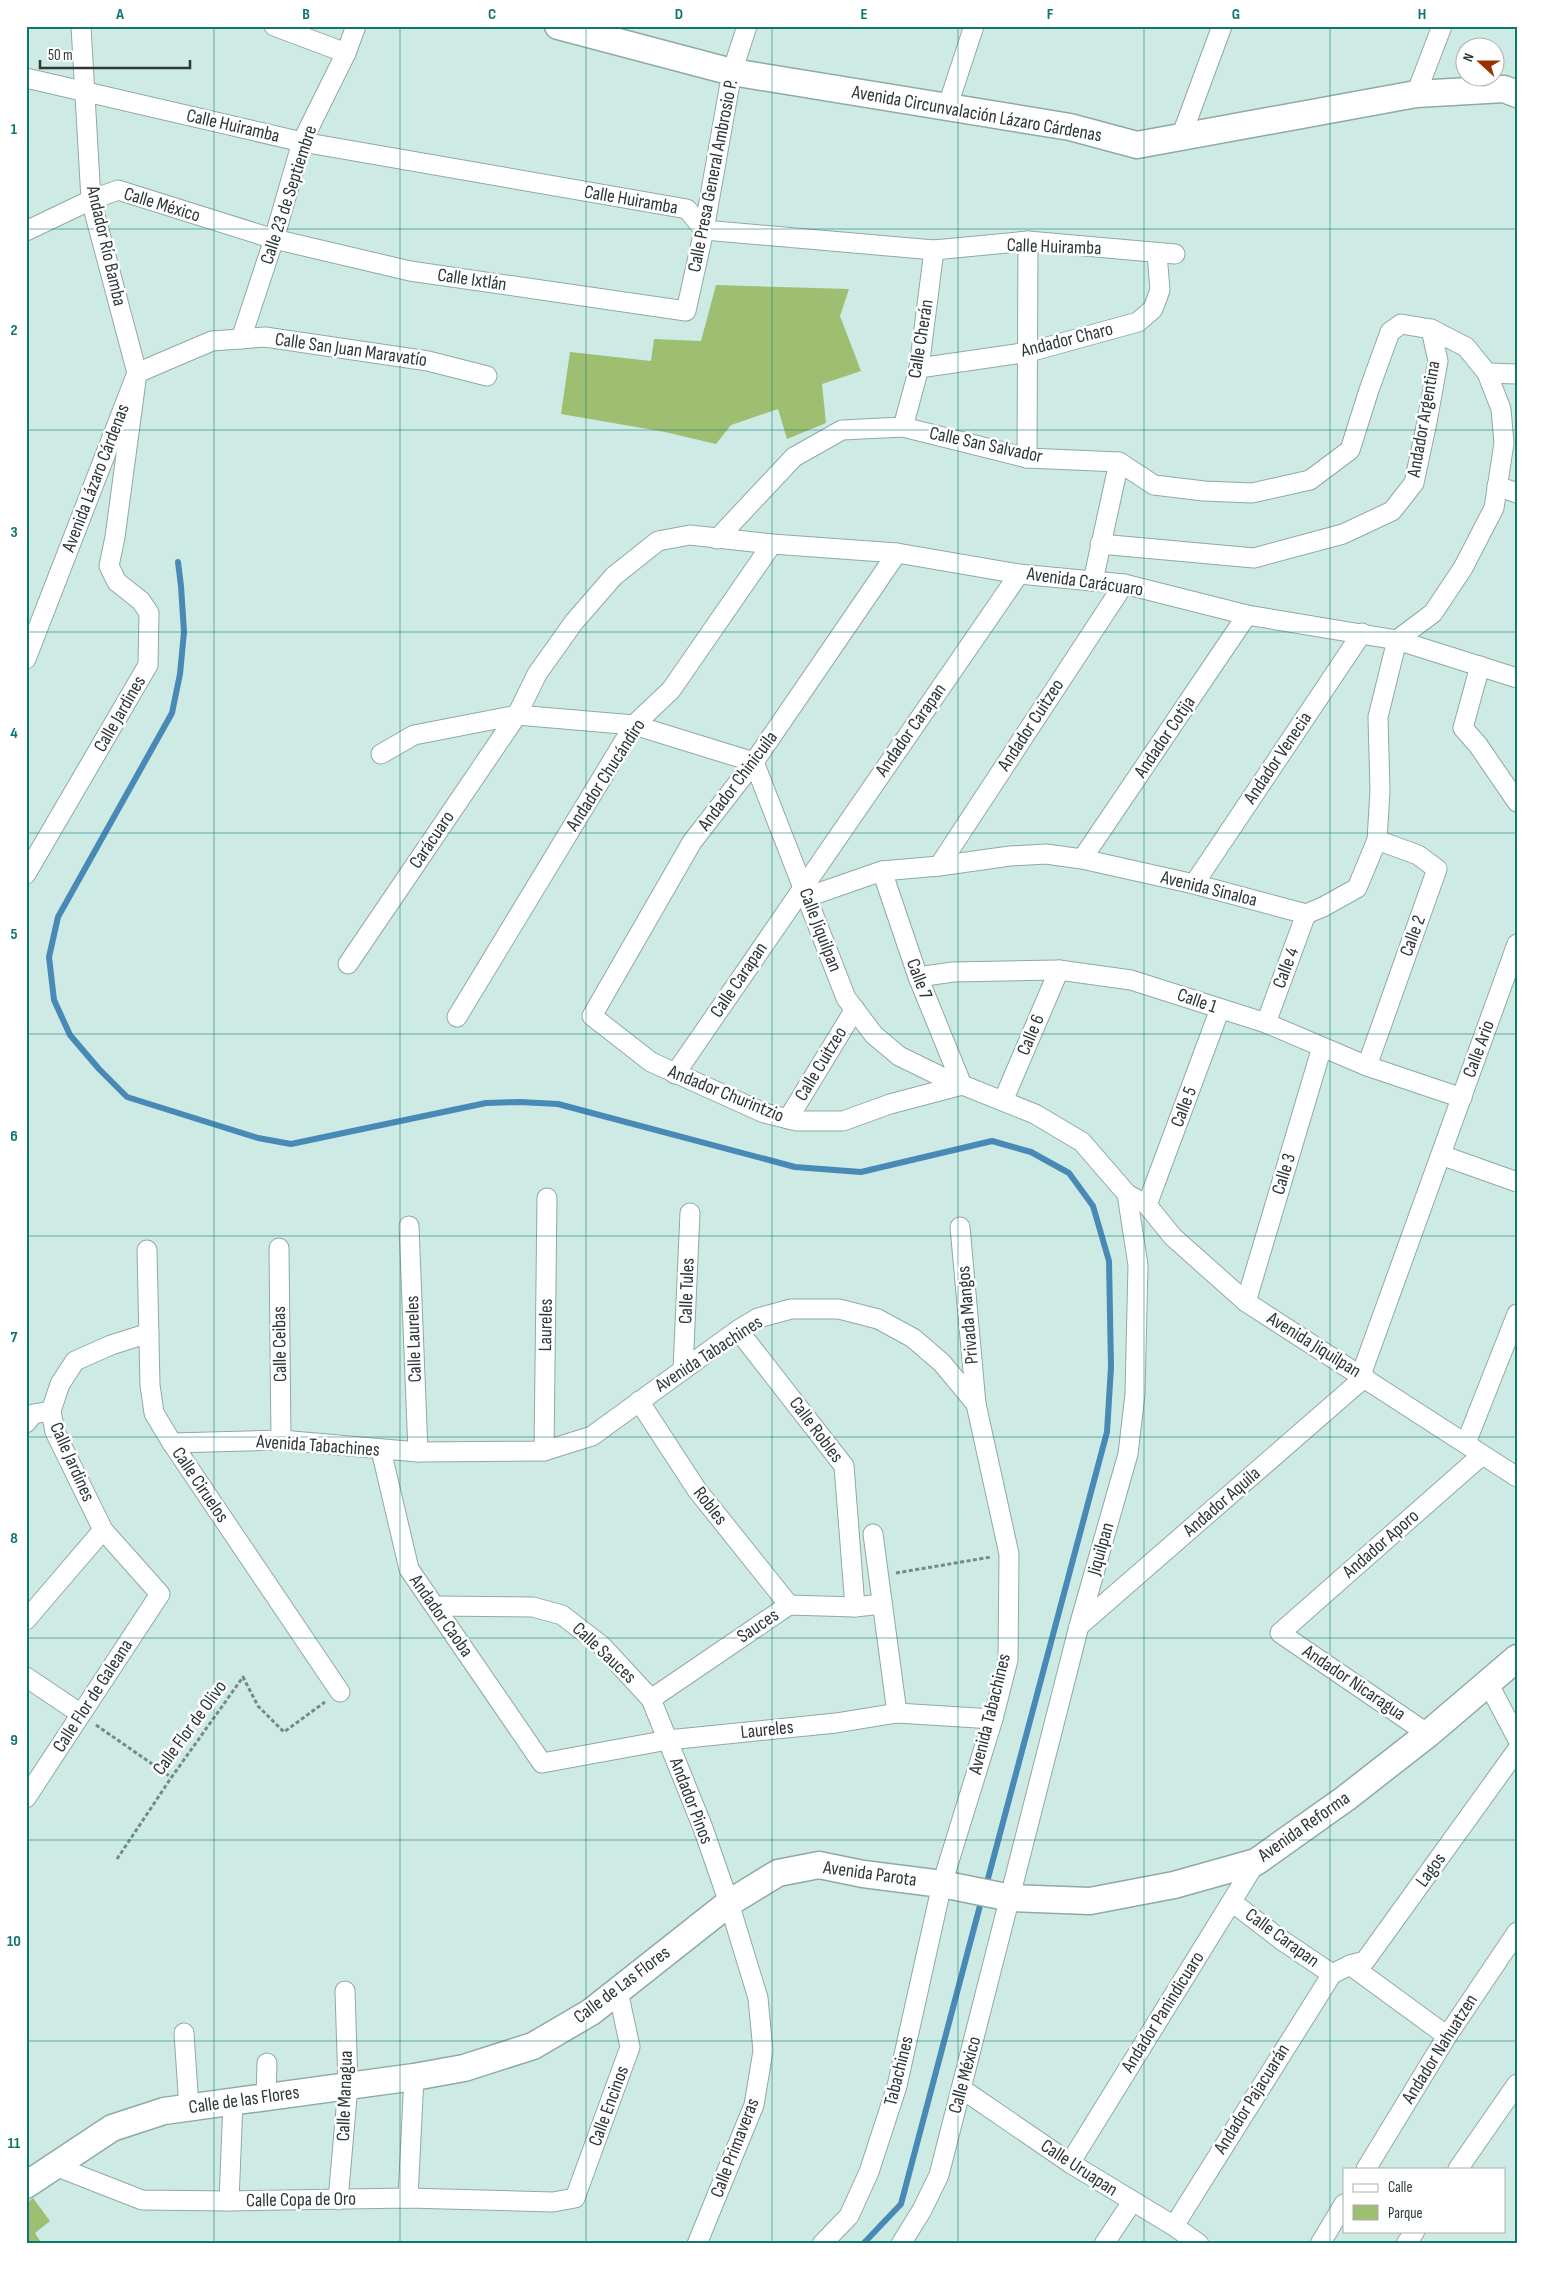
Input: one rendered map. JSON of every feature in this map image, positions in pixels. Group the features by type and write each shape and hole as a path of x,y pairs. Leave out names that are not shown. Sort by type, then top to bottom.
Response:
{"street":[{"name":"Andador Río Bamba","path":"81,26 92,200 137,373"},
{"path":"274,26 346,53"},
{"name":"Calle 23 de Septiembre","path":"241,339 274,239 302,142 346,53 356,26"},
{"name":"Avenida Circunvalación Lázaro Cárdenas","path":"558,26 732,72 1070,127 1137,145 1416,94 1504,89 1517,94"},
{"name":"Calle Presa General Ambrosio P.","path":"672,308 686,312 704,230 732,72 746,26"},
{"path":"947,108 974,26"},
{"path":"1181,137 1222,26"},
{"path":"1416,94 1442,26"},
{"name":"Calle Huiramba","path":"26,78 302,142 687,208 704,230 934,250 1028,242 1166,254"},
{"name":"Calle México","path":"26,231 118,190 274,239"},
{"name":"Calle Ixtlán","path":"274,239 410,271 672,308"},
{"path":"1027,458 1029,352 1028,242"},
{"name":"Calle Cherán","path":"903,427 919,368 934,250"},
{"name":"Andador Charo","path":"919,368 1029,352 1138,322 1153,309 1160,290 1166,254"},
{"path":"1093,581 1119,462 1154,485 1204,491 1252,494 1310,480 1350,450 1368,390 1390,332 1400,324 1431,329"},
{"name":"Andador Argentina","path":"1431,329 1466,347 1487,373"},
{"name":"Andador Argentina","path":"1100,544 1254,558 1342,534 1392,511 1414,483 1438,361 1431,329"},
{"name":"Calle San Juan Maravatío","path":"137,373 212,341 265,338 428,361 488,376"},
{"name":"Avenida Lázaro Cárdenas","path":"26,659 137,373"},
{"name":"Calle Jardines","path":"26,874 148,665 149,613 141,601 117,582 110,566 116,536 137,373"},
{"path":"1306,914 1324,907 1357,888 1378,840 1380,791 1378,717 1397,640 1434,613 1458,576 1494,508 1504,443 1502,409 1487,373 1517,374"},
{"name":"Calle San Salvador","path":"717,539 794,457 842,430 903,427 1027,458 1119,462"},
{"path":"1497,486 1517,493"},
{"name":"Avenida Carácuaro","path":"517,715 537,674 574,622 614,576 658,540 690,535 772,544 897,553 1019,574 1124,584 1247,615 1397,640 1517,678"},
{"name":"Andador Chucándiro","path":"457,1017 634,725 671,690 772,544"},
{"name":"Andador Chinicuila","path":"592,1016 692,842 754,762 897,553"},
{"name":"Andador Carapan","path":"805,892 1019,574"},
{"name":"Andador Cuitzeo","path":"939,866 1124,584"},
{"name":"Andador Cotija","path":"1082,859 1247,615"},
{"name":"Andador Venecia","path":"1194,884 1362,633"},
{"path":"1480,666 1463,728 1478,745 1517,802"},
{"path":"381,754 414,735 517,715 634,725 754,762"},
{"name":"Carácuaro","path":"348,964 517,715"},
{"name":"Calle Jiquilpan","path":"754,762 846,998 874,1035 899,1056 962,1085 1035,1114 1082,1142 1127,1194"},
{"name":"Calle 2","path":"1367,1066 1437,869 1418,855 1378,840"},
{"name":"Avenida Sinaloa","path":"805,892 882,871 939,866 1010,856 1046,854 1082,859 1194,884 1306,914"},
{"name":"Calle 7","path":"882,871 918,977 962,1085"},
{"name":"Calle Carapan","path":"675,1074 805,892"},
{"name":"Calle 4","path":"1266,1022 1306,914"},
{"name":"Calle Ario","path":"1441,1155 1517,944"},
{"name":"Calle 1","path":"918,977 953,972 1059,970 1131,980 1178,993 1220,1009 1266,1022 1367,1066 1462,1098"},
{"name":"Calle 6","path":"1003,1101 1059,970"},
{"name":"Calle Cuitzeo","path":"788,1119 854,1009"},
{"name":"Calle 5","path":"1147,1205 1220,1009"},
{"name":"Andador Churintzio","path":"592,1016 651,1062 764,1113 796,1121 843,1121 890,1104 962,1085"},
{"name":"Calle 3","path":"1246,1302 1322,1047"},
{"path":"1441,1155 1517,1182"},
{"name":"Andador Aquila","path":"1079,1626 1363,1376 1441,1155"},
{"name":"Avenida Jiquilpan","path":"1127,1194 1147,1205 1173,1237 1246,1302 1517,1477"},
{"name":"Jiquilpan","path":"999,1896 1128,1454 1135,1394 1138,1266 1127,1194"},
{"name":"Laureles","path":"544,1451 547,1198"},
{"name":"Calle Tules","path":"683,1370 690,1213"},
{"name":"Calle Laureles","path":"409,1226 418,1452"},
{"name":"Privada Mangos","path":"960,1226 976,1404"},
{"name":"Calle Ceibas","path":"279,1248 281,1440"},
{"name":"Calle Ciruelos","path":"147,1250 150,1385 154,1413 172,1443 340,1692"},
{"name":"Avenida Tabachines","path":"172,1443 281,1440 418,1452 544,1451 592,1436 738,1330 758,1318 791,1309 839,1309 878,1319 913,1338 942,1363 976,1404 1009,1554 1008,1660 945,1884"},
{"path":"1466,1443 1517,1314"},
{"name":"Calle Robles","path":"738,1330 844,1466 854,1607"},
{"name":"Calle Jardines","path":"149,1333 111,1345 75,1361 60,1384 51,1411 55,1432 103,1530 160,1594"},
{"name":"Robles","path":"639,1401 697,1490 789,1605"},
{"path":"26,1423 33,1414 51,1411"},
{"name":"Andador Caoba","path":"381,1450 409,1569 542,1764"},
{"name":"Andador Aporo","path":"1280,1633 1482,1455"},
{"path":"26,1620 103,1530"},
{"path":"873,1534 897,1712"},
{"name":"Calle Flor de Galeana","path":"26,1798 160,1594"},
{"name":"Sauces","path":"651,1699 789,1605 854,1607 882,1604"},
{"name":"Calle Sauces","path":"435,1606 532,1607 562,1615 601,1645 651,1699"},
{"name":"Andador Nicaragua","path":"1280,1633 1428,1734"},
{"name":"Avenida Reforma","path":"999,1896 1090,1901 1174,1885 1256,1862 1346,1798 1428,1734 1517,1658"},
{"path":"26,1677 81,1714"},
{"path":"1488,1683 1517,1738"},
{"name":"Andador Pinos","path":"651,1699 704,1828 729,1904"},
{"name":"Laureles","path":"542,1764 668,1740 836,1723 897,1712 992,1720"},
{"name":"Lagos","path":"1332,1974 1350,1965 1365,1961 1517,1750"},
{"name":"Andador Panindicuaro","path":"1070,2163 1256,1862"},
{"name":"Avenida Parota","path":"729,1904 778,1874 819,1866 863,1874 945,1884 999,1896"},
{"name":"Tabachines","path":"822,2244 849,2216 869,2172 897,2086 945,1884"},
{"name":"Calle México","path":"902,2244 922,2210 939,2175 962,2089 999,1896"},
{"name":"Calle Carapan","path":"1232,1902 1280,1939 1332,1974"},
{"name":"Calle de Las Flores","path":"479,2063 533,2046 591,2012 729,1904"},
{"name":"Calle Primaveras","path":"697,2244 754,2105 763,2051 758,1998 729,1904"},
{"name":"Andador Nahuatzen","path":"1367,2168 1447,2036 1517,1932"},
{"path":"1350,1965 1447,2036"},
{"name":"Andador Pajacuarán","path":"1174,2226 1332,1974"},
{"name":"Calle Managua","path":"338,2200 348,2086 345,1991"},
{"name":"Calle Encinos","path":"553,2202 575,2198 630,2047 618,1991"},
{"path":"184,2033 189,2108"},
{"path":"266,2098 267,2063"},
{"name":"Calle de las Flores","path":"26,2185 112,2128 164,2111 414,2078 479,2063"},
{"path":"408,2198 414,2078"},
{"path":"1459,2168 1517,2084"},
{"name":"Calle Uruapan","path":"962,2089 1070,2163 1174,2226 1199,2244"},
{"path":"229,2201 233,2102"},
{"name":"Calle Copa de Oro","path":"55,2166 142,2200 229,2201 408,2198 553,2202"},
{"path":"1104,2244 1132,2202"},
{"path":"1320,2244 1343,2206"},
{"path":"1406,2244 1414,2232"}],"path":[{"path":"878,1576 1009,1554"},
{"name":"Calle Flor de Olivo","path":"117,1859 171,1778 243,1677 258,1706 284,1732 340,1692"},
{"path":"81,1714 171,1778"}],"green space":[{"path":"716,285 849,289 840,316 861,371 822,384 826,423 787,439 778,409 731,425 716,444 665,432 561,414 570,352 651,361 654,339 701,341"},
{"path":"33,2198 50,2221 35,2233 42,2244 26,2244 26,2204"}],"waterway":[{"path":"178,562 184,632 180,674 172,713 58,917 49,957 54,1000 70,1035 99,1069 127,1097 258,1138 291,1144 486,1103 520,1102 558,1104 795,1167 861,1172 992,1141 1031,1152 1069,1173 1093,1206 1109,1261 1111,1367 1107,1432 986,1886"},
{"path":"863,2244 901,2204 982,1898"}]}
